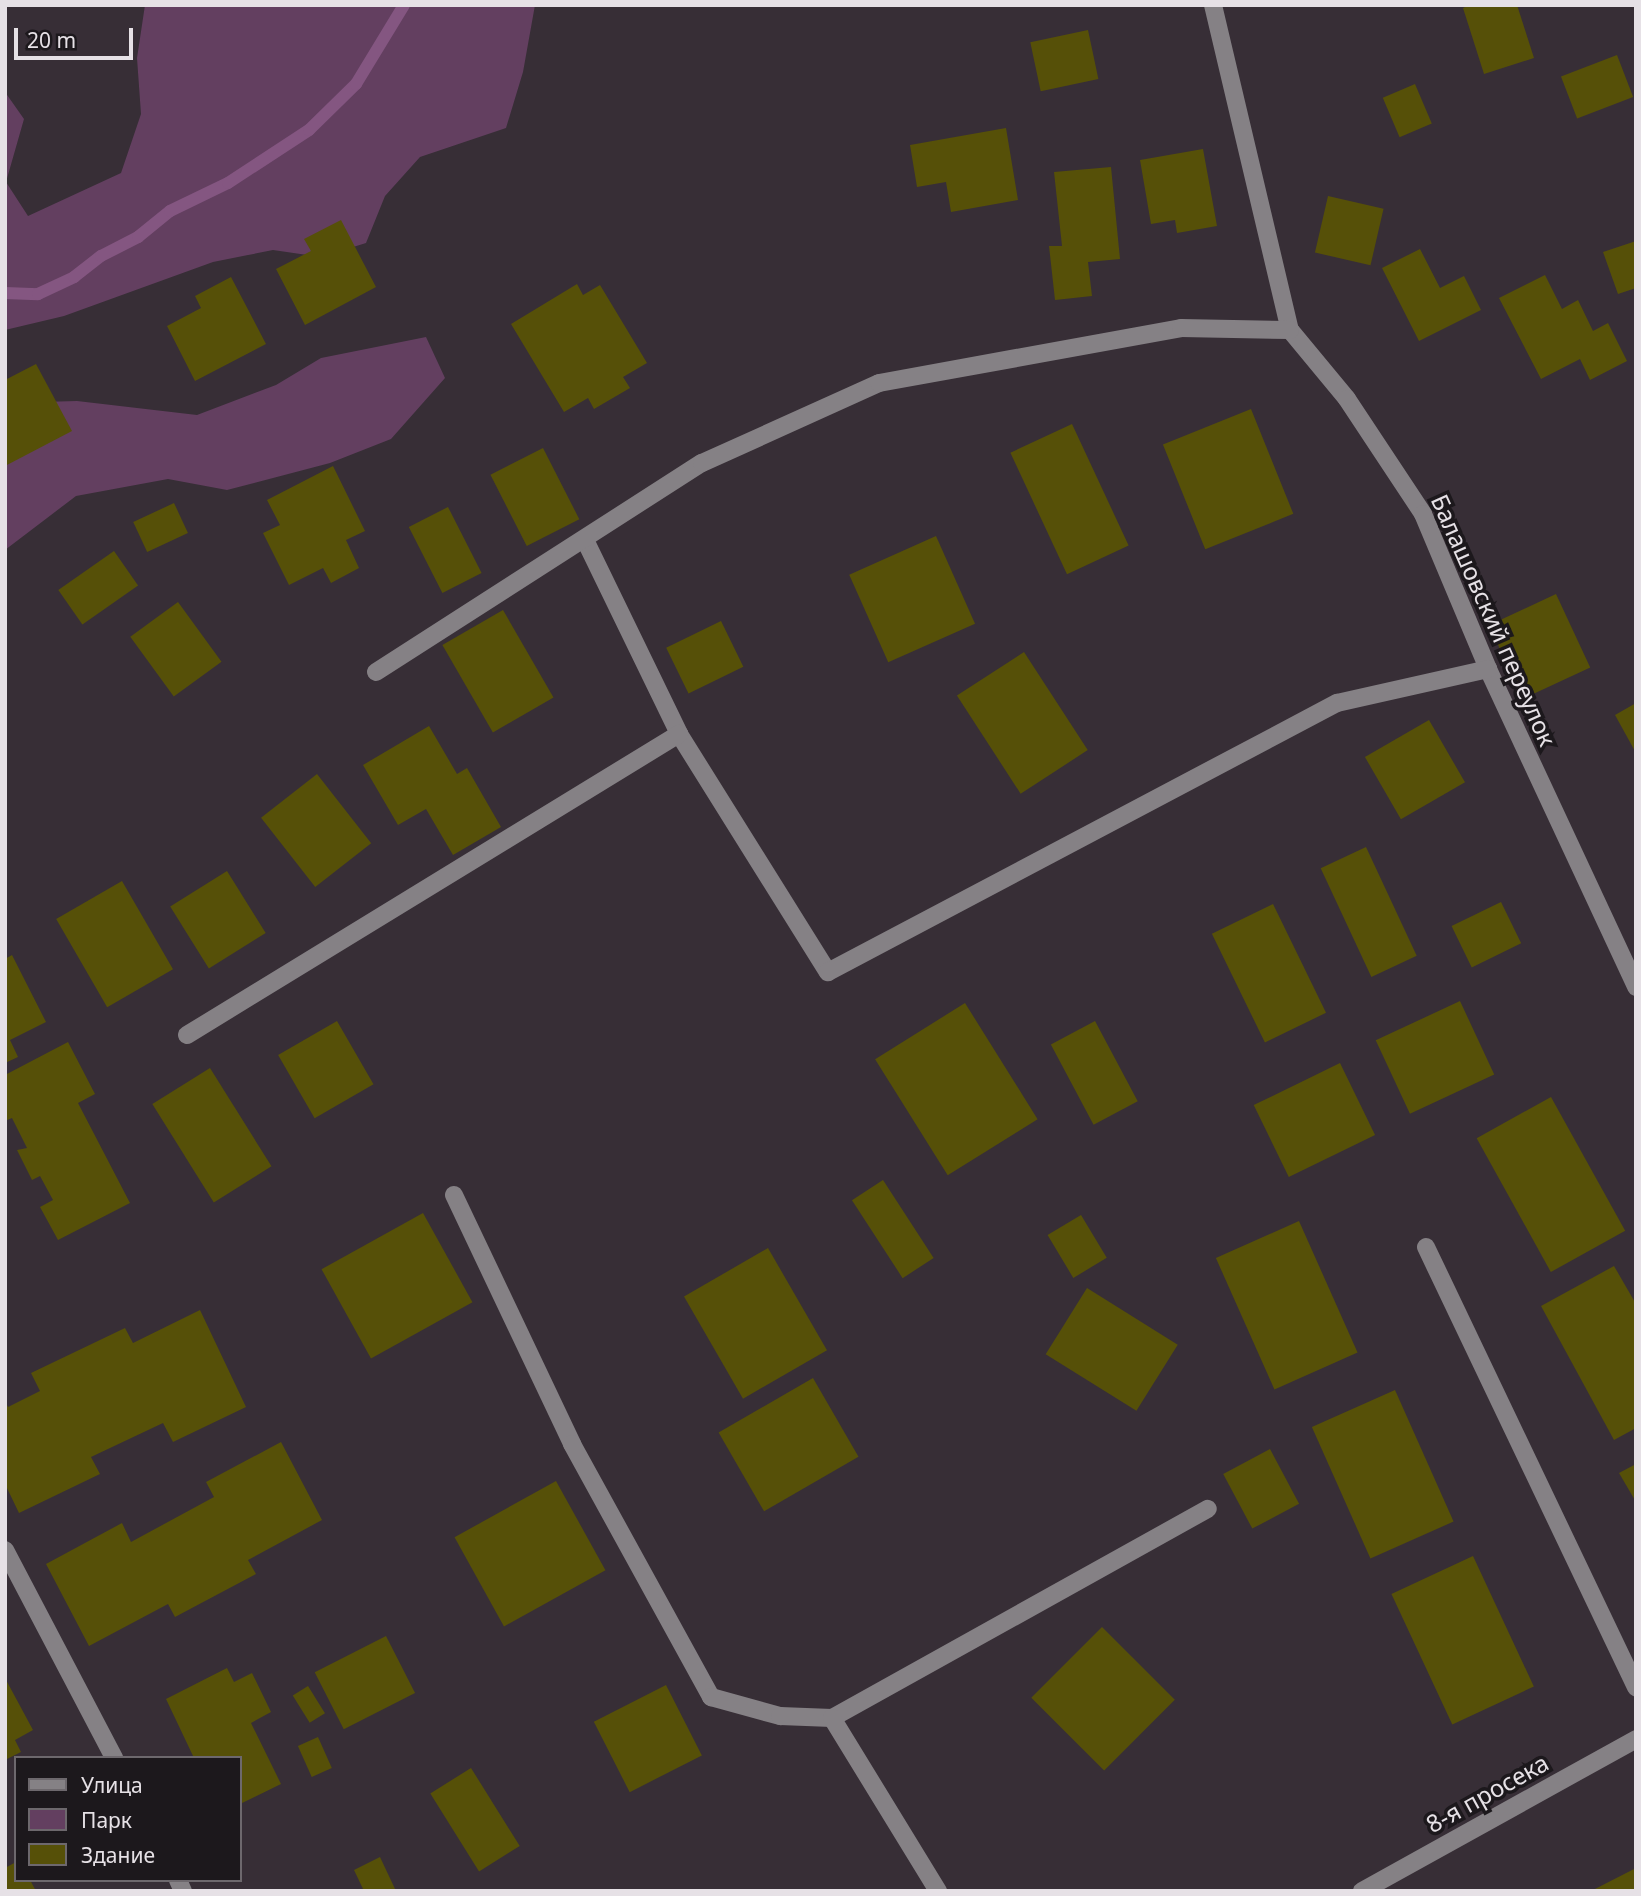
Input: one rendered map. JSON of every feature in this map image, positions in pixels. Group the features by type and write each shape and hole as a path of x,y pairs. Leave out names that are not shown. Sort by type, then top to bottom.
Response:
{"street":[{"name":"Балашовский переулок","path":"1213,5 1290,330 1347,398 1423,514 1488,669 1636,987"},
{"path":"376,672 702,463 879,383 1181,328 1290,330"},
{"path":"584,540 679,734 828,972 1337,703 1488,669"},
{"path":"187,1035 679,734"},
{"path":"454,1195 572,1444 711,1697 779,1716 832,1718 1208,1509"},
{"path":"1426,1247 1636,1688"},
{"path":"5,1550 113,1756"},
{"path":"832,1718 938,1891"},
{"name":"8-я просека","path":"1362,1891 1636,1739"}],"green space":[{"path":"145,5 535,5 523,72 506,128 420,157 385,196 366,243 321,257 273,250 213,262 64,316 5,330 5,92 24,119 6,182 28,216 121,173 141,114 137,58"},
{"path":"426,337 445,378 391,439 330,463 227,490 168,479 76,496 5,550 5,403 77,401 197,415 276,385 321,358"}],"building":[{"path":"1470,5 1517,5 1534,58 1484,74 1463,8"},
{"path":"1088,30 1098,79 1041,91 1030,42"},
{"path":"1617,55 1633,97 1577,119 1561,77"},
{"path":"1415,84 1432,124 1400,137 1383,98"},
{"path":"1006,128 1018,200 951,212 946,182 917,187 910,145"},
{"path":"1203,149 1217,226 1177,233 1175,220 1151,224 1140,160"},
{"path":"1111,167 1120,259 1088,262 1092,296 1055,300 1049,246 1062,246 1054,172"},
{"path":"1328,196 1384,209 1370,265 1315,253"},
{"path":"341,220 376,287 305,325 276,269 311,251 304,239"},
{"path":"1636,241 1636,288 1618,294 1603,252"},
{"path":"1420,249 1440,288 1464,276 1481,310 1419,341 1382,268"},
{"path":"1545,275 1562,309 1578,300 1593,331 1608,323 1627,361 1590,380 1580,359 1541,379 1499,298"},
{"path":"231,277 266,344 195,381 167,326 201,308 195,296"},
{"path":"577,284 583,295 600,285 647,363 623,377 630,388 594,409 588,398 564,412 511,324"},
{"path":"36,364 72,431 5,466 5,380"},
{"path":"1251,409 1293,514 1205,549 1163,445"},
{"path":"1072,424 1129,545 1067,574 1010,453"},
{"path":"543,448 579,519 527,546 490,475"},
{"path":"333,466 365,531 346,540 359,568 331,583 323,568 289,585 263,533 280,525 267,500"},
{"path":"174,503 188,533 147,552 133,522"},
{"path":"448,507 482,573 442,593 409,527"},
{"path":"936,536 975,624 888,662 849,575"},
{"path":"114,551 138,585 82,624 58,590"},
{"path":"1556,594 1590,667 1523,699 1489,625"},
{"path":"178,602 221,662 174,697 130,637"},
{"path":"503,610 554,697 493,732 442,645"},
{"path":"721,621 743,667 689,694 666,648"},
{"path":"1024,652 1088,750 1021,794 957,696"},
{"path":"1636,703 1636,753 1615,715"},
{"path":"1429,720 1465,782 1401,819 1365,757"},
{"path":"429,726 457,774 467,768 501,827 453,855 426,809 398,825 363,765"},
{"path":"317,774 371,843 315,887 261,818"},
{"path":"1366,847 1417,956 1371,977 1321,868"},
{"path":"227,871 266,933 209,968 170,907"},
{"path":"122,881 173,969 107,1007 56,919"},
{"path":"1501,902 1521,943 1472,967 1452,926"},
{"path":"1273,904 1326,1013 1265,1043 1212,934"},
{"path":"12,955 46,1022 10,1040 18,1057 5,1063 5,959"},
{"path":"1460,1001 1494,1074 1410,1114 1376,1040"},
{"path":"965,1003 1038,1119 948,1175 875,1059"},
{"path":"337,1021 374,1084 315,1118 278,1055"},
{"path":"1095,1021 1138,1101 1094,1125 1051,1044"},
{"path":"68,1042 95,1094 78,1103 130,1203 58,1240 40,1207 53,1200 40,1176 32,1180 17,1150 27,1148 12,1118 5,1121 5,1075"},
{"path":"1340,1063 1375,1135 1289,1177 1254,1105"},
{"path":"210,1068 271,1166 214,1202 152,1104"},
{"path":"1551,1097 1625,1231 1551,1272 1477,1138"},
{"path":"883,1180 934,1258 903,1278 852,1200"},
{"path":"423,1213 472,1302 371,1358 322,1269"},
{"path":"1081,1215 1107,1258 1073,1278 1048,1235"},
{"path":"1299,1221 1358,1353 1274,1390 1216,1258"},
{"path":"768,1248 827,1350 743,1399 684,1296"},
{"path":"1614,1266 1636,1304 1636,1428 1614,1440 1541,1306"},
{"path":"1087,1288 1178,1345 1136,1411 1046,1354"},
{"path":"200,1310 246,1407 173,1442 163,1423 91,1457 100,1474 19,1513 5,1484 5,1401 8,1407 40,1391 31,1373 125,1328 133,1343"},
{"path":"813,1378 858,1457 764,1511 719,1432"},
{"path":"1395,1390 1454,1522 1370,1559 1312,1427"},
{"path":"281,1442 322,1520 248,1560 256,1574 175,1617 168,1604 89,1646 46,1564 122,1523 131,1542 214,1497 206,1482"},
{"path":"1270,1449 1299,1504 1252,1529 1223,1474"},
{"path":"1636,1464 1636,1502 1619,1473"},
{"path":"556,1481 605,1570 504,1626 455,1537"},
{"path":"1473,1556 1534,1687 1452,1725 1391,1594"},
{"path":"1102,1627 1175,1700 1104,1771 1031,1698"},
{"path":"386,1636 415,1693 344,1729 315,1672"},
{"path":"227,1668 234,1682 252,1673 271,1712 251,1723 281,1784 242,1803 242,1756 193,1756 166,1699"},
{"path":"5,1678 33,1730 15,1740 21,1752 5,1760"},
{"path":"666,1685 702,1755 630,1792 594,1722"},
{"path":"308,1686 325,1713 310,1723 293,1696"},
{"path":"318,1737 332,1768 312,1777 298,1746"},
{"path":"471,1768 520,1846 479,1871 430,1793"},
{"path":"380,1857 396,1891 364,1891 354,1870"},
{"path":"14,1863 14,1882 31,1882 36,1891 5,1891 5,1868"},
{"path":"1636,1868 1636,1891 1591,1891"}],"waterway":[{"path":"5,293 38,294 74,277 101,256 138,237 170,211 228,183 309,130 356,84 404,5"}]}
